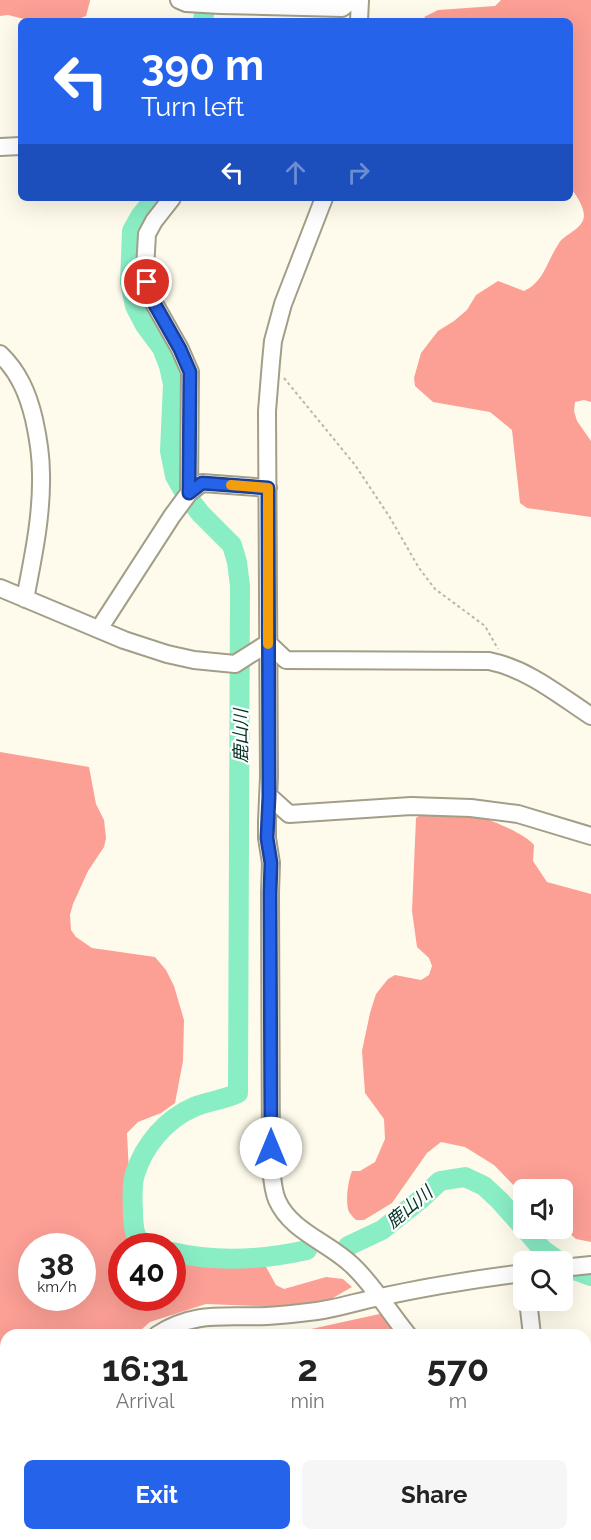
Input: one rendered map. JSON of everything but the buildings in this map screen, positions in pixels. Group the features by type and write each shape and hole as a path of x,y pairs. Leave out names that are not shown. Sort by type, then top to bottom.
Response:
{"street":[{"path":"179,0 220,9 342,8 352,0"},
{"path":"358,18 360,0"},
{"path":"0,147 18,146"},
{"path":"170,201 147,234 145,269 150,296 180,349 190,372 189,493"},
{"path":"323,201 283,304 273,341 267,411 269,796 267,838 271,863 271,1163 276,1198 285,1215 350,1262 364,1276 403,1329"},
{"path":"0,354 22,382 30,403 39,442 41,474 39,515 25,599"},
{"path":"99,629 189,493 202,483 268,488"},
{"path":"0,588 124,640 194,660 235,664 268,643"},
{"path":"268,643 286,660 489,661 507,665 527,674 591,716"},
{"path":"269,796 289,814 411,806 471,808 518,814 591,836"},
{"path":"573,1267 591,1265"},
{"path":"168,1329 193,1319 294,1314 513,1274"},
{"path":"529,1311 531,1329"}],"path":[{"path":"271,362 355,465 435,590 485,626 507,665"}],"shaded area":[{"path":"0,0 90,0 86,16 81,18 0,16"},
{"path":"501,0 591,0 591,402 584,400 575,402 574,411 577,421 591,441 591,517 527,508 520,503 512,430 490,412 433,402 415,386 414,378 421,353 438,331 467,310 476,295 498,281 524,291 531,287 541,277 559,243 583,221 584,212 573,191 573,18 424,17 438,10 495,6"},
{"path":"0,752 89,767 96,804 104,820 106,838 104,847 88,871 73,904 70,915 71,930 76,937 92,948 155,957 166,970 174,986 184,1020 183,1061 175,1103 161,1113 138,1122 127,1133 132,1233 108,1233 108,1311 184,1311 150,1322 142,1329 0,1329"},
{"path":"446,804 518,833 534,845 533,861 547,882 591,894 591,1242 573,1236 573,1179 513,1179 513,1185 494,1165 465,1147 441,1142 427,1153 392,1203 364,1220 356,1220 349,1212 347,1203 352,1171 360,1171 375,1162 385,1139 384,1119 365,1093 362,1051 376,994 388,979 395,975 421,980 429,975 432,966 429,958 417,947 412,911 416,818 430,808"},
{"path":"186,1249 260,1256 276,1285 284,1289 326,1277 343,1279 352,1287 331,1299 313,1304 280,1307 206,1304 186,1310"},
{"path":"384,1313 396,1329 311,1329"}],"waterway":[{"name":"鹿山川","path":"203,18 206,0"},
{"name":"鹿山川","path":"136,1233 132,1194 134,1179 139,1163 150,1143 165,1126 184,1112 238,1093 240,586 232,545 201,514 175,476 170,451 173,384 169,366 162,348 145,325 135,306 130,283 132,231 153,201"},
{"name":"鹿山川","path":"348,1246 382,1230 440,1181 465,1177 484,1186 513,1216"},
{"name":"鹿山川","path":"534,1239 544,1251"},
{"name":"鹿山川","path":"186,1254 206,1258 240,1259 307,1250"},
{"name":"鹿山川","path":"573,1269 591,1276"}],"slow traffic":[{"path":"231,485 268,488 268,644"}],"route":[{"path":"147,282 150,296 180,349 190,372 189,493 202,483 268,488 269,796 267,838 271,863 271,1148"}]}
